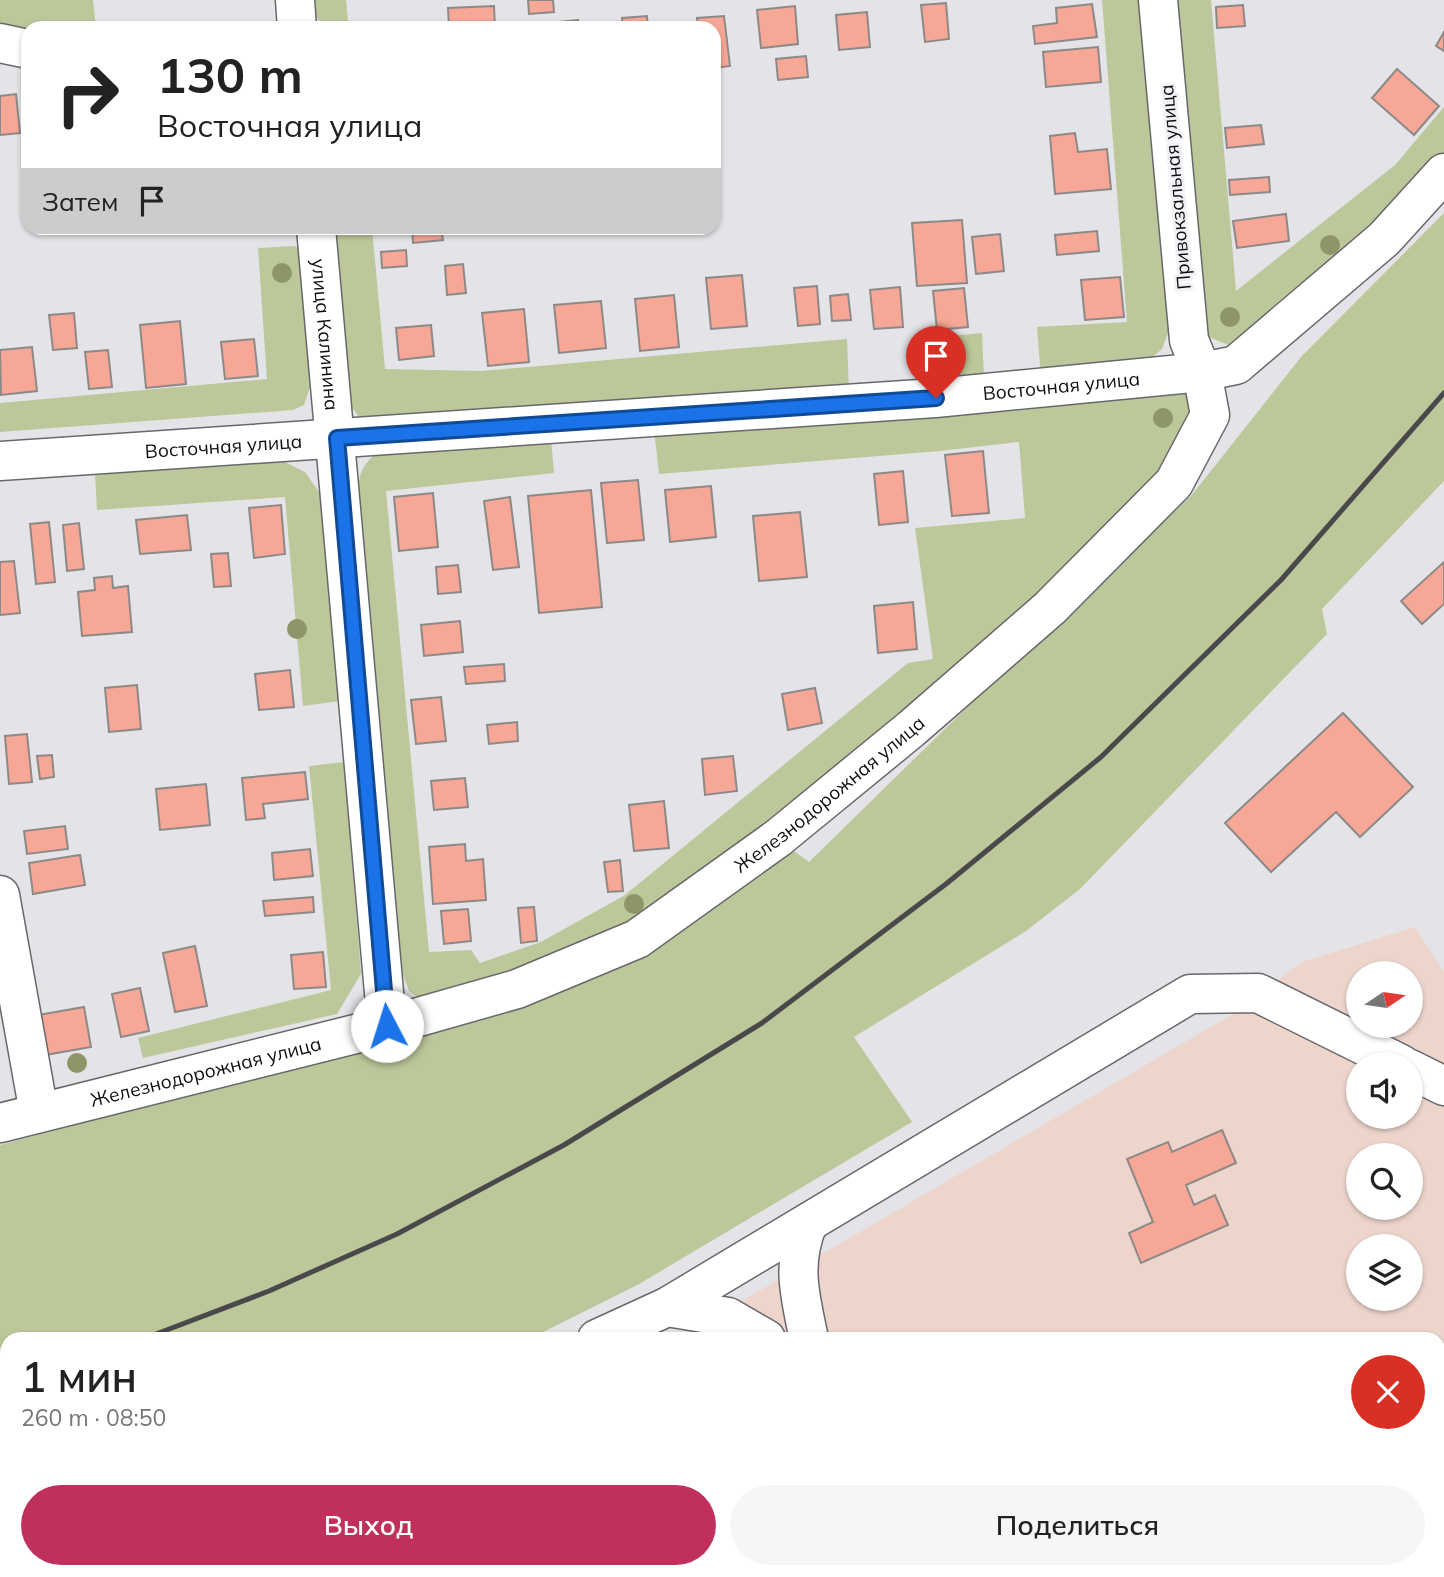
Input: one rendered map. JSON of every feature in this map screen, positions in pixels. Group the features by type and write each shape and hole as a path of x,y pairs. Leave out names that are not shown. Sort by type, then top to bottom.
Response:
{"street":[{"path":"295,0 297,21"},
{"name":"Привокзальная улица","path":"1158,0 1189,340 1202,372"},
{"path":"0,43 21,48"},
{"path":"1202,372 1236,365 1384,239 1444,173"},
{"name":"улица Калинина","path":"317,235 337,438 387,1026"},
{"name":"Восточная улица","path":"0,461 936,398 1202,372"},
{"name":"Железнодорожная улица","path":"0,1123 387,1026 517,989 637,939 778,838 911,729 1050,608 1174,483 1210,415 1202,372"},
{"path":"0,895 39,1113"},
{"path":"612,1332 667,1307 1190,994 1258,993 1377,1052"},
{"path":"1423,1076 1444,1086"},
{"path":"808,1223 798,1248 798,1282 808,1332"},
{"path":"667,1307 728,1317 754,1332"}],"shaded area":[{"path":"1415,927 1444,972 1444,1332 689,1332 1231,1015 1302,962"}],"green space":[{"path":"0,0 93,0 95,21 21,21 21,32 0,31"},
{"path":"308,0 346,0 348,21 320,21 309,9"},
{"path":"1102,0 1138,0 1171,325 1162,349 1150,359 1041,378 1037,327 1127,322"},
{"path":"1166,0 1211,0 1236,291 1395,165 1444,107 1444,156 1431,174 1244,340 1228,345 1207,336"},
{"path":"1444,213 1444,481 1322,609 1327,634 1080,889 1026,931 854,1037 912,1122 639,1284 543,1332 0,1332 0,1145 460,1022 790,848 809,862 1002,673 1191,496 1301,357"},
{"path":"330,235 373,235 385,369 481,371 847,339 849,391 360,418 347,401"},
{"path":"296,246 302,258 314,375 304,405 293,410 0,432 0,403 267,379 258,248"},
{"path":"982,333 984,380 934,383 930,338"},
{"path":"1188,389 1200,414 1148,495 1068,574 694,888 572,958 420,999 409,991 402,972 358,494 362,471 377,453 551,439 554,473 386,491 429,952 471,950 480,963 541,942 625,895 908,663 933,659 915,528 1025,518 1019,442 659,474 654,429 1017,411"},
{"path":"277,458 305,472 321,495 340,701 303,706 285,497 97,510 95,473"},
{"path":"344,762 361,974 337,1014 143,1058 138,1038 331,990 309,766"}],"building":[{"path":"528,0 553,0 554,12 529,14"},
{"path":"946,3 949,39 925,42 921,5"},
{"path":"1092,4 1097,37 1035,44 1033,26 1057,23 1056,8"},
{"path":"1243,5 1245,26 1217,28 1216,7"},
{"path":"494,6 495,21 449,21 448,8"},
{"path":"795,6 798,44 761,48 757,10"},
{"path":"867,12 870,47 839,50 836,15"},
{"path":"647,16 647,21 622,21 622,18"},
{"path":"724,16 730,66 721,67 721,21 697,21 697,18"},
{"path":"1444,32 1444,51 1436,46"},
{"path":"1098,47 1101,82 1046,87 1043,52"},
{"path":"806,56 808,77 778,80 776,59"},
{"path":"1397,69 1439,106 1414,135 1372,98"},
{"path":"16,94 20,133 0,135 0,96"},
{"path":"1261,125 1264,144 1227,148 1225,128"},
{"path":"1075,133 1078,152 1107,149 1111,189 1055,194 1050,136"},
{"path":"1269,177 1270,192 1230,195 1229,180"},
{"path":"1286,214 1289,241 1237,248 1233,221"},
{"path":"962,220 967,283 917,286 912,223"},
{"path":"1097,231 1099,251 1057,255 1055,235"},
{"path":"1000,234 1004,271 976,274 972,237"},
{"path":"412,235 442,235 443,240 413,243"},
{"path":"406,250 407,266 382,268 381,252"},
{"path":"463,264 466,293 447,295 445,266"},
{"path":"742,275 747,326 711,329 706,278"},
{"path":"1120,277 1124,317 1085,320 1081,280"},
{"path":"817,286 820,324 798,326 794,288"},
{"path":"900,287 903,327 874,329 870,290"},
{"path":"964,288 968,327 937,330 933,291"},
{"path":"848,294 851,320 832,321 830,296"},
{"path":"674,295 679,347 640,351 635,299"},
{"path":"601,301 606,348 559,353 554,305"},
{"path":"524,309 529,362 488,366 482,313"},
{"path":"74,313 77,348 53,350 49,315"},
{"path":"180,321 186,384 146,388 140,325"},
{"path":"431,325 434,356 399,360 396,328"},
{"path":"254,339 258,376 225,379 221,342"},
{"path":"32,347 37,391 1,395 0,350"},
{"path":"108,350 112,387 89,389 85,352"},
{"path":"983,451 989,513 952,516 945,455"},
{"path":"903,471 908,522 879,525 874,474"},
{"path":"638,480 644,540 607,543 601,483"},
{"path":"711,486 716,537 670,542 665,490"},
{"path":"591,490 602,607 539,613 528,496"},
{"path":"433,493 438,547 399,551 394,497"},
{"path":"510,497 519,567 493,570 484,501"},
{"path":"281,505 285,554 254,558 249,508"},
{"path":"800,512 807,577 759,581 753,516"},
{"path":"187,515 191,550 140,554 136,520"},
{"path":"49,522 55,582 36,584 30,524"},
{"path":"79,523 84,569 67,571 63,525"},
{"path":"228,553 231,586 214,587 211,554"},
{"path":"14,561 20,613 0,615 0,562"},
{"path":"1444,562 1444,604 1422,624 1401,601"},
{"path":"458,565 461,592 438,594 436,567"},
{"path":"112,576 113,588 128,586 132,632 82,636 78,592 95,590 94,578"},
{"path":"913,602 917,649 878,653 874,606"},
{"path":"460,621 463,652 424,656 421,625"},
{"path":"504,664 505,681 466,684 464,667"},
{"path":"290,670 294,707 259,710 255,674"},
{"path":"137,685 141,729 109,732 105,688"},
{"path":"815,688 822,723 788,730 782,694"},
{"path":"441,697 446,741 416,744 411,700"},
{"path":"1343,713 1413,787 1360,837 1336,812 1271,872 1225,823"},
{"path":"517,722 518,741 489,744 487,725"},
{"path":"27,734 32,782 9,784 5,736"},
{"path":"52,755 54,777 40,779 37,756"},
{"path":"733,756 737,791 705,795 702,759"},
{"path":"305,772 308,799 263,804 265,818 246,820 242,778"},
{"path":"465,778 468,807 434,810 431,781"},
{"path":"206,784 210,825 160,830 156,789"},
{"path":"664,801 669,848 634,851 629,805"},
{"path":"65,826 68,849 27,854 24,831"},
{"path":"465,844 466,861 483,859 486,900 433,904 429,847"},
{"path":"310,849 313,876 274,880 272,853"},
{"path":"80,855 85,885 33,894 29,863"},
{"path":"620,860 623,891 608,892 604,862"},
{"path":"313,897 314,912 265,916 263,901"},
{"path":"534,907 537,941 521,943 518,908"},
{"path":"468,909 471,941 444,944 441,911"},
{"path":"195,946 207,1006 175,1012 163,953"},
{"path":"323,952 326,987 294,989 291,955"},
{"path":"140,988 149,1031 121,1037 112,994"},
{"path":"84,1007 91,1047 45,1055 38,1015"},
{"path":"1222,1130 1236,1163 1186,1185 1194,1205 1215,1195 1228,1225 1141,1263 1129,1233 1153,1222 1127,1159 1168,1142 1172,1152"}],"railway":[{"path":"161,1332 269,1291 397,1234 564,1145 762,1023 946,884 1101,757 1281,580 1444,393"}],"route":[{"path":"387,1026 337,438 936,398"}]}
